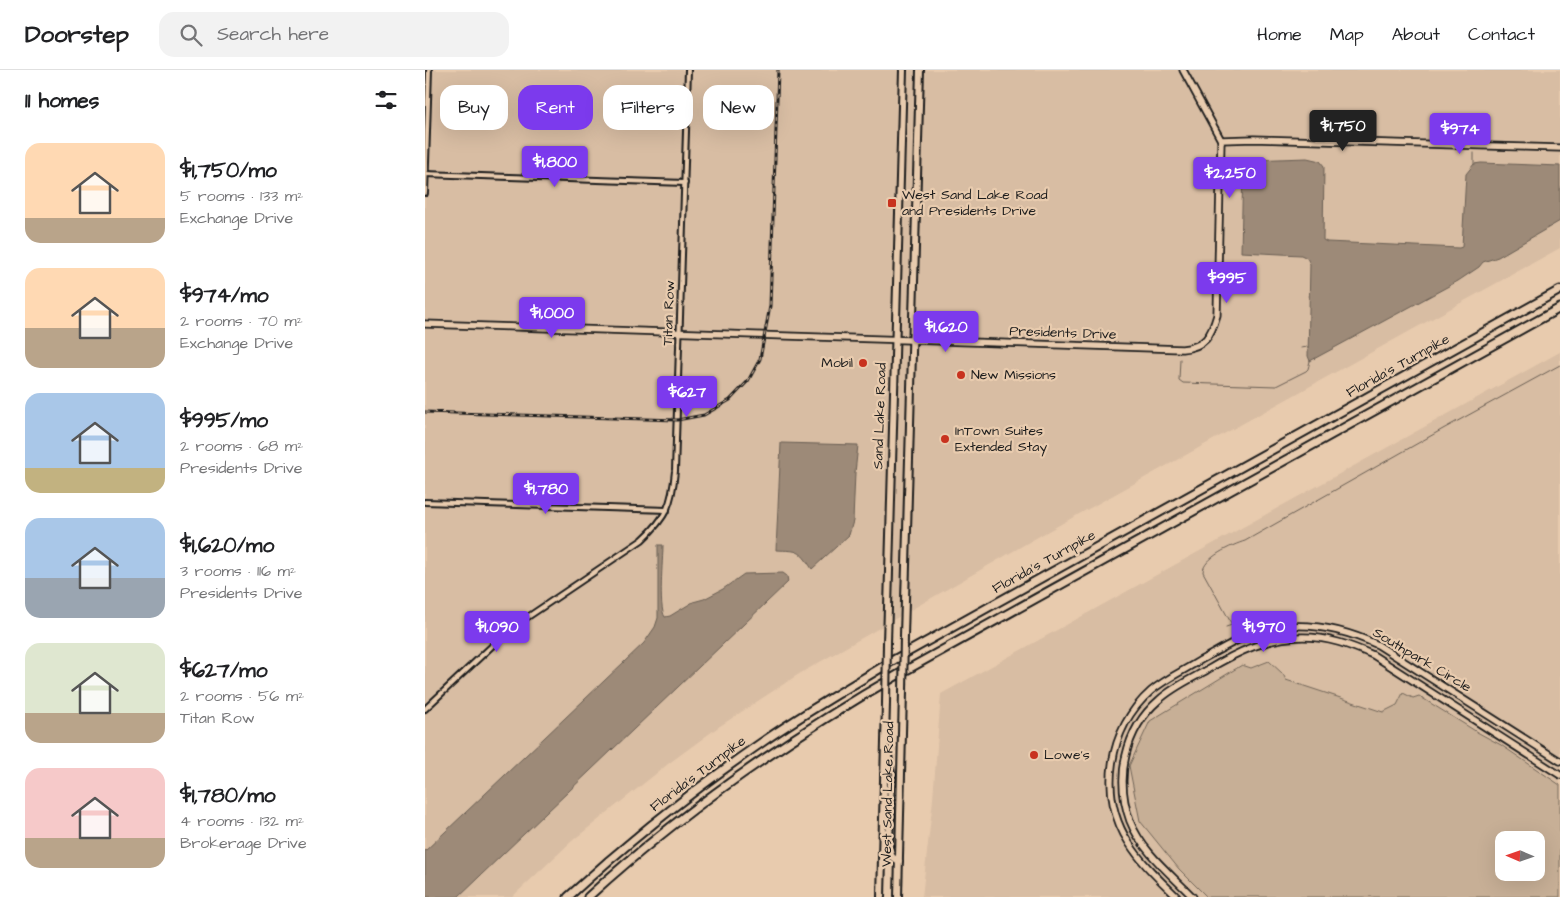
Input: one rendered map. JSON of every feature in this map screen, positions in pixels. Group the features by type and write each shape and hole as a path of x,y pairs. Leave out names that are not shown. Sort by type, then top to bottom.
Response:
{"highway":[{"name":"Florida's Turnpike","path":"567,897 669,810 762,742 827,700 897,658 1560,290"},
{"name":"Florida's Turnpike","path":"588,897 708,798 834,712 1560,308"}],"main road":[{"name":"Sand Lake Road","path":"886,703 903,70"},
{"path":"912,341 920,70"},
{"name":"West Sand Lake Road","path":"899,897 912,341"},
{"name":"West Sand Lake Road","path":"881,897 886,703"},
{"path":"885,739 891,774 889,847 892,857 899,861"}],"street":[{"path":"425,194 429,70"},
{"name":"Titan Row","path":"425,708 524,618 642,540 656,527 667,510 673,492 675,471 688,70"},
{"name":"Presidents Drive","path":"425,324 912,341 1194,348 1205,341 1212,330 1217,315 1221,140 1183,70"},
{"path":"1221,140 1254,138 1560,148"},
{"path":"425,174 685,183"},
{"path":"425,502 667,510"},
{"name":"Southpark Circle","path":"1177,897 1141,860 1121,828 1115,811 1112,793 1111,773 1114,752 1120,734 1128,719 1138,704 1151,691 1167,679 1251,634 1280,628 1305,626 1340,630 1357,636 1378,645 1560,761"},
{"name":"Southpark Circle","path":"1193,897 1150,853 1131,823 1123,792 1122,774 1125,755 1138,725 1159,700 1173,689 1222,661 1255,645 1282,639 1305,637 1337,641 1353,646 1385,663 1560,775"}],"shaded area":[{"path":"425,70 1560,70 1560,248 1043,534 799,674 717,728 668,764 572,841 512,897 425,897"},
{"path":"1307,158 1320,161 1324,166 1323,240 1327,242 1462,247 1466,174 1474,164 1481,163 1560,166 1560,221 1498,257 1483,262 1479,267 1458,281 1310,361 1308,356 1310,264 1307,258 1301,255 1241,252 1243,165 1249,160"},
{"path":"1560,352 1560,897 922,897 933,799 941,694"},
{"path":"781,443 858,445 853,521 849,535 812,569 798,552 776,550"},
{"path":"658,545 663,545 661,594 665,617 723,589 744,574 783,573 787,576 788,582 458,897 425,897 425,851 644,643 655,627 658,618"},
{"path":"1269,661 1283,674 1286,680 1383,712 1397,705 1403,693 1413,698 1419,696 1501,745 1560,785 1560,897 1207,897 1179,869 1140,821 1129,766 1150,721 1242,665 1251,668"}],"waterway":[{"path":"1474,153 1474,164"},
{"path":"1224,164 1244,164"},
{"path":"1301,348 1308,347"},
{"path":"1180,359 1179,380 1183,383 1276,386 1306,371 1310,361"},
{"path":"1235,630 1203,572 1204,567 1213,557 1560,365"},
{"path":"1226,627 1232,625"}],"railway":[{"path":"425,412 677,420 704,415 730,400 748,381 760,359 770,306 778,70"}],"place":[{"name":"West Sand Lake Road and Presidents Drive","path":"892,203"},
{"name":"Mobil","path":"863,363"},
{"name":"New Missions","path":"961,375"},
{"name":"InTown Suites Extended Stay","path":"945,439"},
{"name":"Lowe's","path":"1034,755"}]}
